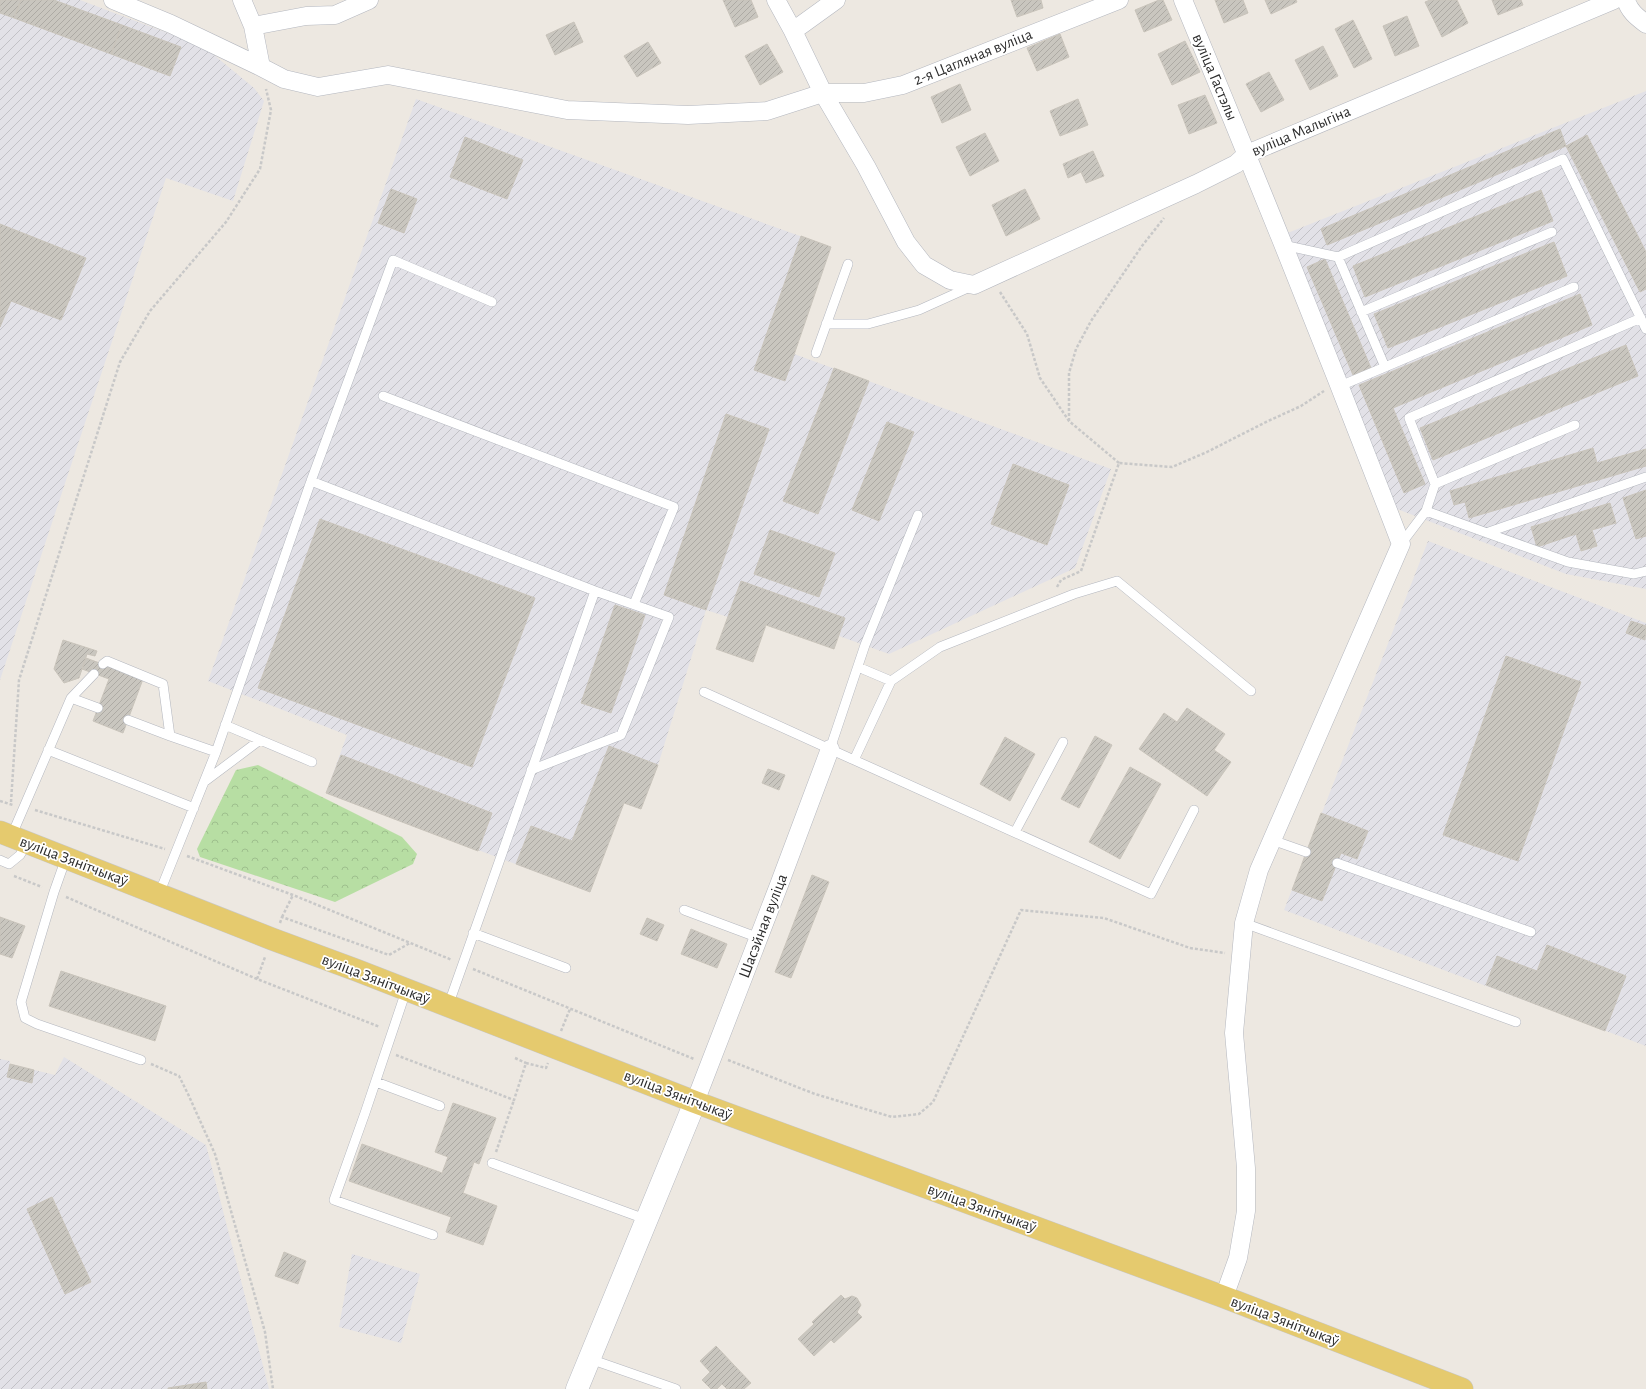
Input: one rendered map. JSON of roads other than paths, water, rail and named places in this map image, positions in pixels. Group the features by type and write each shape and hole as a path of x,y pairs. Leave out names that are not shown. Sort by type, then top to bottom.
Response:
{"main road":[{"name":"вуліца Зянітчыкаў","path":"13,837 406,991 695,1102 1224,1297 1462,1389"}],"street":[{"name":"2-я Цагляная вуліца","path":"113,0 171,24 284,79 318,86 388,75 567,110 688,115 767,111 823,93 864,93 903,85 1119,0"},
{"path":"242,0 253,26 261,67"},
{"path":"306,16 326,0"},
{"path":"253,26 306,16 335,15 369,0"},
{"path":"776,0 823,93 866,166 906,242 924,265 950,280 981,282"},
{"path":"793,31 836,0"},
{"name":"вуліца Гастэлы","path":"1183,0 1283,245 1335,387 1401,544"},
{"name":"вуліца Малыгіна","path":"981,282 1196,184 1236,164 1247,154 1614,0"},
{"path":"1626,0 1634,16 1646,24"},
{"path":"1224,1297 1238,1258 1246,1211 1246,1168 1234,1033 1244,924 1259,870 1401,544"},
{"name":"Шасэйная вуліца","path":"695,1102 830,749"},
{"path":"577,1389 588,1358 645,1219 695,1102"}],"lane":[{"path":"1283,245 1338,257 1563,159 1646,329"},
{"path":"1361,312 1552,232"},
{"path":"1338,257 1385,367"},
{"path":"159,894 216,752 311,481 393,260 492,302"},
{"path":"816,352 848,264"},
{"path":"826,324 868,324 919,310 981,282"},
{"path":"1335,387 1574,287"},
{"path":"1401,544 1426,511 1435,484 1409,418 1641,318"},
{"path":"384,396 674,508 634,604"},
{"path":"1435,484 1575,425"},
{"path":"1486,532 1646,476"},
{"path":"311,481 595,591 669,617 621,735 531,770"},
{"path":"1426,511 1568,562 1634,574 1646,571"},
{"path":"830,749 865,645 918,515"},
{"path":"854,760 891,681 940,647 1056,601 1117,581 1251,691"},
{"path":"448,1007 595,591"},
{"path":"103,664 107,661 163,684 170,736"},
{"path":"858,667 891,681"},
{"path":"0,860 9,864 20,855 13,837 24,807 70,698 94,674"},
{"path":"704,692 1151,894 1194,810"},
{"path":"70,698 98,708"},
{"path":"128,720 216,752"},
{"path":"225,725 312,762"},
{"path":"203,783 260,740"},
{"path":"1015,832 1063,742"},
{"path":"48,750 194,808"},
{"path":"1272,840 1306,852"},
{"path":"66,858 54,892 21,1002 25,1018 36,1024 141,1060"},
{"path":"1337,863 1531,932"},
{"path":"684,910 759,938"},
{"path":"1244,924 1516,1022"},
{"path":"473,933 566,968"},
{"path":"406,991 376,1082 334,1200 433,1234"},
{"path":"376,1082 440,1106"},
{"path":"492,1163 645,1219"},
{"path":"588,1358 676,1389"}]}
